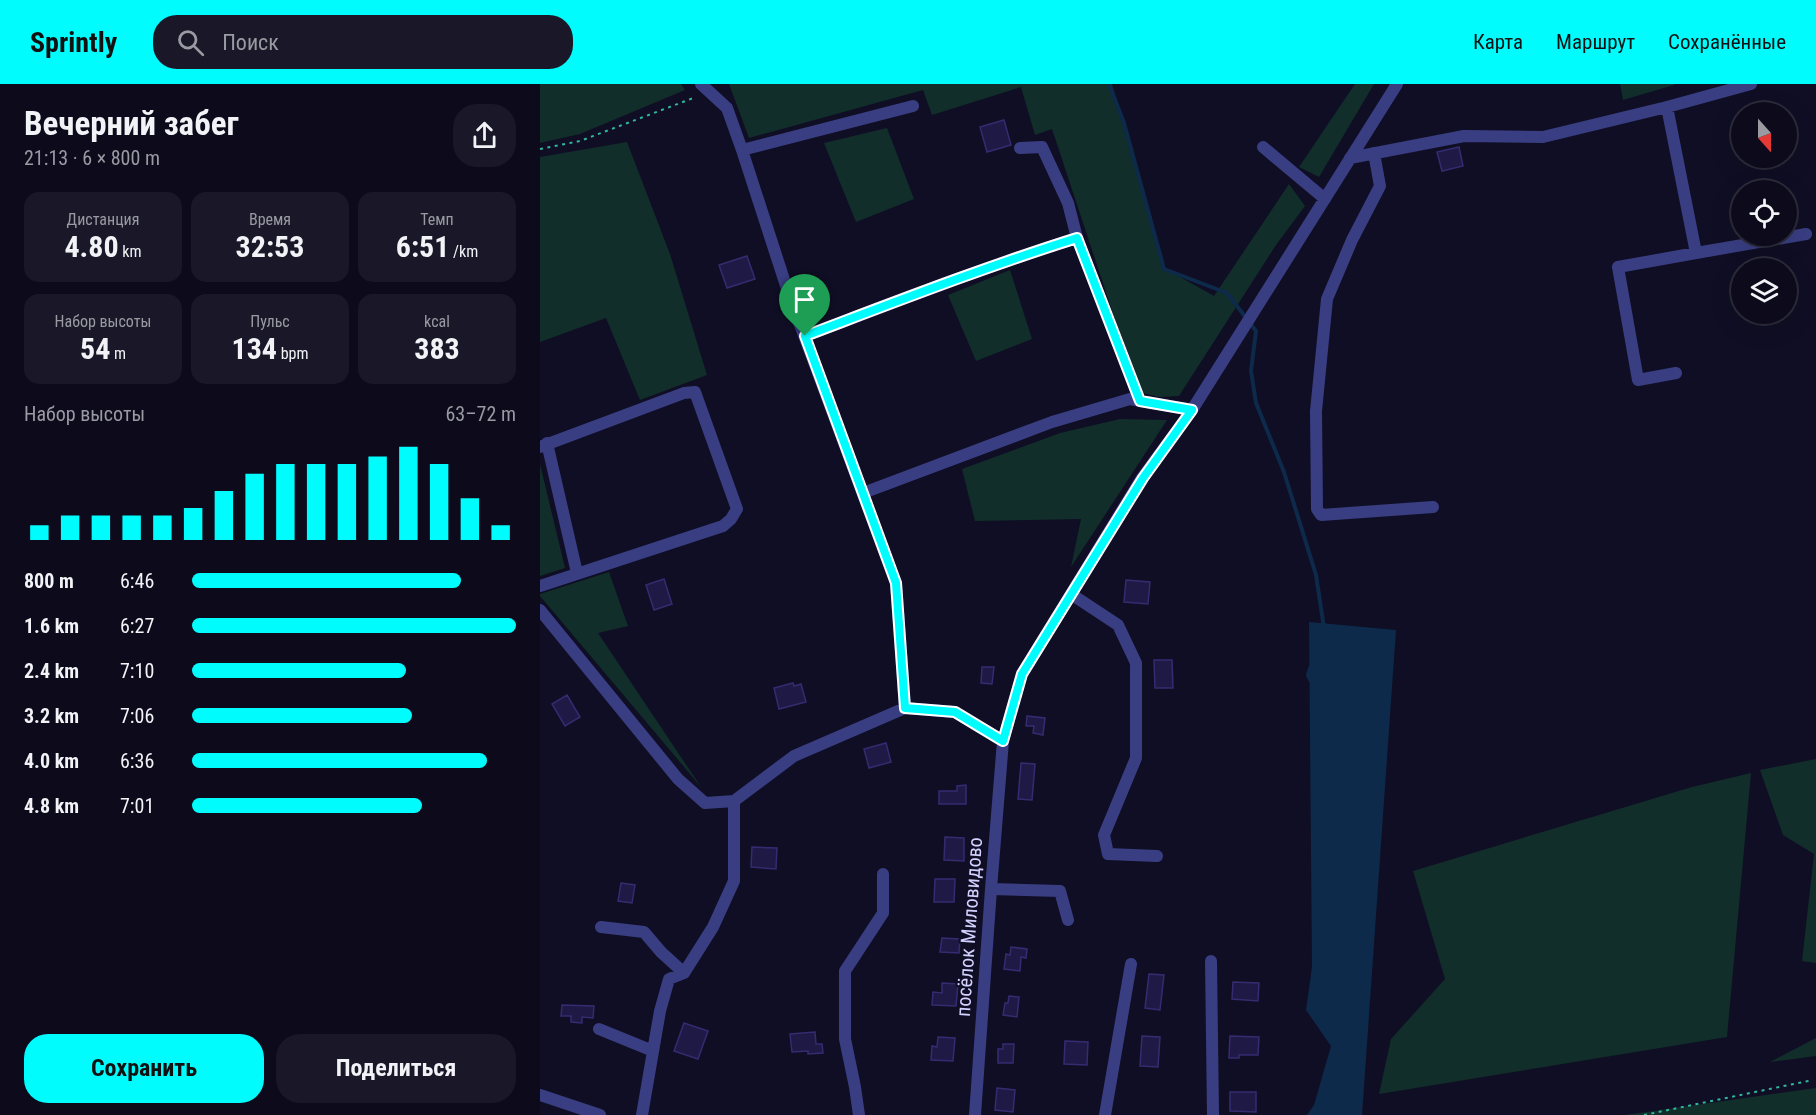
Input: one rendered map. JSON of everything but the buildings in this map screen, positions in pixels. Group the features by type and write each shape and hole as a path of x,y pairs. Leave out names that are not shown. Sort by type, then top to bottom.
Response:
{"street":[{"name":"посёлок Миловидово","path":"975,1115 1003,741 1022,674 1143,478 1192,410 1397,84"},
{"path":"1350,158 1464,136 1543,137 1751,84"},
{"path":"705,88 727,108 789,295 896,583 905,708"},
{"path":"742,150 913,106"},
{"path":"1667,107 1696,253"},
{"path":"1020,148 1042,147 1068,203 1077,238 1140,401"},
{"path":"1263,147 1325,199"},
{"path":"1374,153 1380,186 1352,240 1327,299 1316,411 1317,509 1321,515 1433,507"},
{"path":"1676,373 1638,380 1618,267 1806,234"},
{"path":"805,336 942,284 1077,238"},
{"path":"540,586 723,526 731,519 737,509 695,392 684,393 544,445 577,573"},
{"path":"863,493 1052,422 1131,399 1192,410"},
{"path":"1071,594 1118,625 1136,663 1136,758 1104,834 1108,854 1157,855"},
{"path":"540,610 678,779 705,803 734,801 794,756 905,708 955,712 1003,741"},
{"path":"642,1115 660,1011 669,979 684,973 713,927 734,881 734,801"},
{"path":"859,1115 844,1039 845,971 883,913 883,874"},
{"path":"991,889 1060,891 1068,920"},
{"path":"601,927 644,932 684,973"},
{"path":"1211,961 1213,1115"},
{"path":"1105,1115 1131,964"},
{"path":"599,1029 653,1051"},
{"path":"540,1095 600,1115"}],"path":[{"path":"540,149 580,141 705,88"},
{"path":"1644,1115 1813,1080"}],"green space":[{"path":"540,84 681,84 685,90 580,134 540,143"},
{"path":"729,84 1112,84 1164,268 1214,296 1289,184 1305,206 1276,245 1179,396 1159,397 1139,392 1052,129 1035,135 1021,87 932,115 923,90 749,138"},
{"path":"1355,84 1374,84 1319,177 1299,167"},
{"path":"1620,84 1674,84 1674,85 1623,100"},
{"path":"887,128 914,199 856,222 824,143"},
{"path":"627,142 670,254 707,375 640,400 606,318 540,342 540,157"},
{"path":"1010,270 1032,339 976,361 948,295"},
{"path":"1120,419 1167,420 1071,567 1081,519 975,521 962,469 1060,433"},
{"path":"540,464 565,568 540,576"},
{"path":"609,572 628,626 598,633 701,787 540,596 540,594"},
{"path":"1816,759 1816,963 1802,961 1814,854 1783,835 1760,770"},
{"path":"1751,773 1727,1037 1379,1094 1391,1039 1445,979 1413,871 1692,787"},
{"path":"1816,1038 1816,1056 1770,1062"},
{"path":"1816,1088 1816,1115 1625,1115"}],"water":[{"path":"1309,622 1396,630 1362,1115 1307,1115 1314,1105 1331,1046 1306,1010 1312,967"}],"waterway":[{"path":"1109,84 1124,123 1164,269 1227,293 1256,331 1251,371 1256,403 1284,472 1316,575 1324,628"},
{"path":"1311,666 1308,675 1311,681"}],"route":[{"path":"1077,238 1140,401 1192,410 1143,478 1022,674 1003,741 955,712 905,708 896,583 805,336 1015,258 1077,238"}]}
